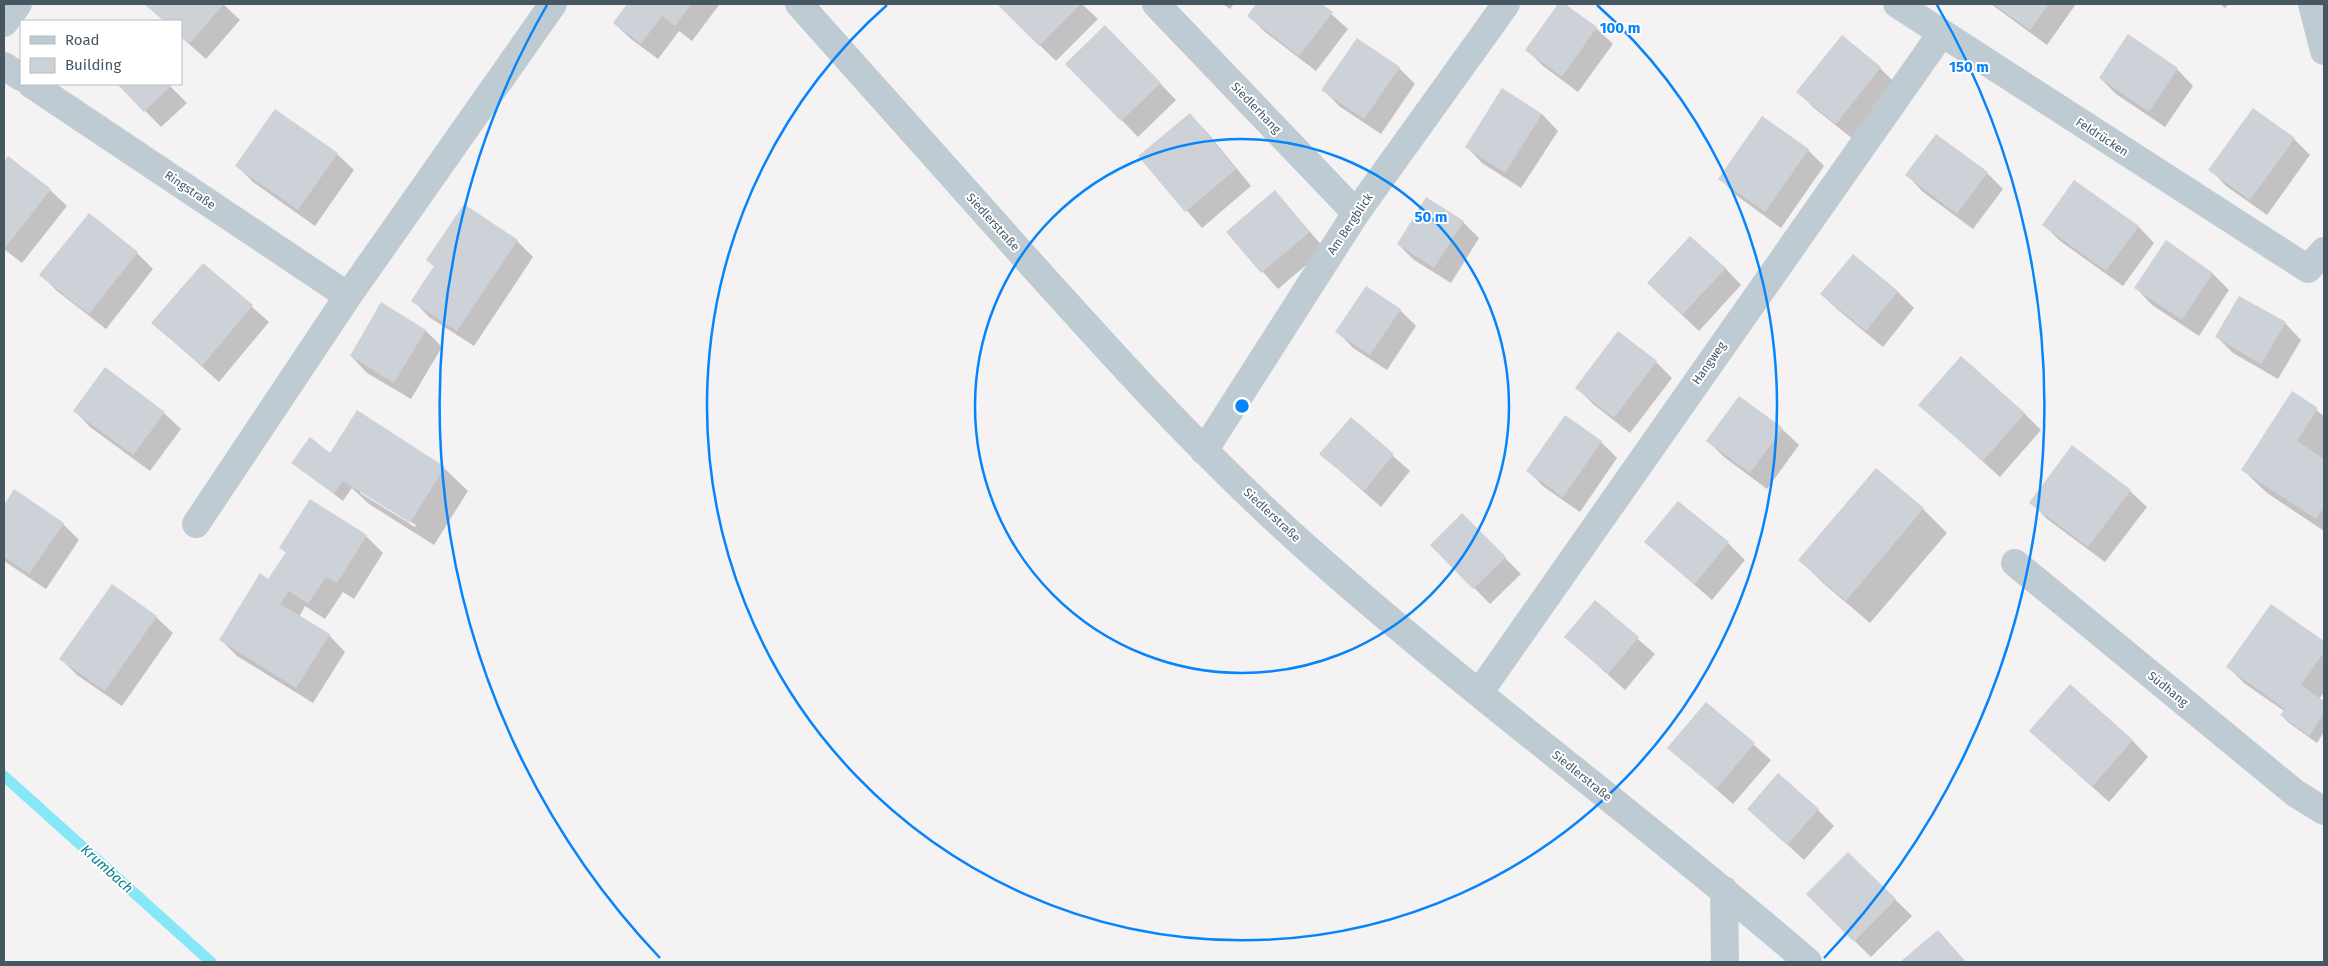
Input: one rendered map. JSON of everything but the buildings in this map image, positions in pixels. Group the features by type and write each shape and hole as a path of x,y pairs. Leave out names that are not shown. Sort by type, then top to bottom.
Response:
{"street":[{"path":"4,23 18,4"},
{"path":"196,524 348,296 553,4"},
{"name":"Siedlerstraße","path":"799,4 1137,383 1204,451 1300,542 1479,693 1724,890 1808,962"},
{"name":"Siedlerhang","path":"1156,4 1356,213"},
{"name":"Am Bergblick","path":"1204,451 1356,213 1506,4"},
{"name":"Feldrücken","path":"1896,4 1941,34 2319,267"},
{"path":"2312,4 2324,51"},
{"name":"Hangweg","path":"1479,693 1941,34"},
{"path":"4,66 20,76"},
{"name":"Ringstraße","path":"32,85 348,296"},
{"name":"Südhang","path":"2015,563 2294,793 2324,812"},
{"path":"1724,890 1726,962"}],"waterway":[{"name":"Krumbach","path":"4,776 211,962"}]}
